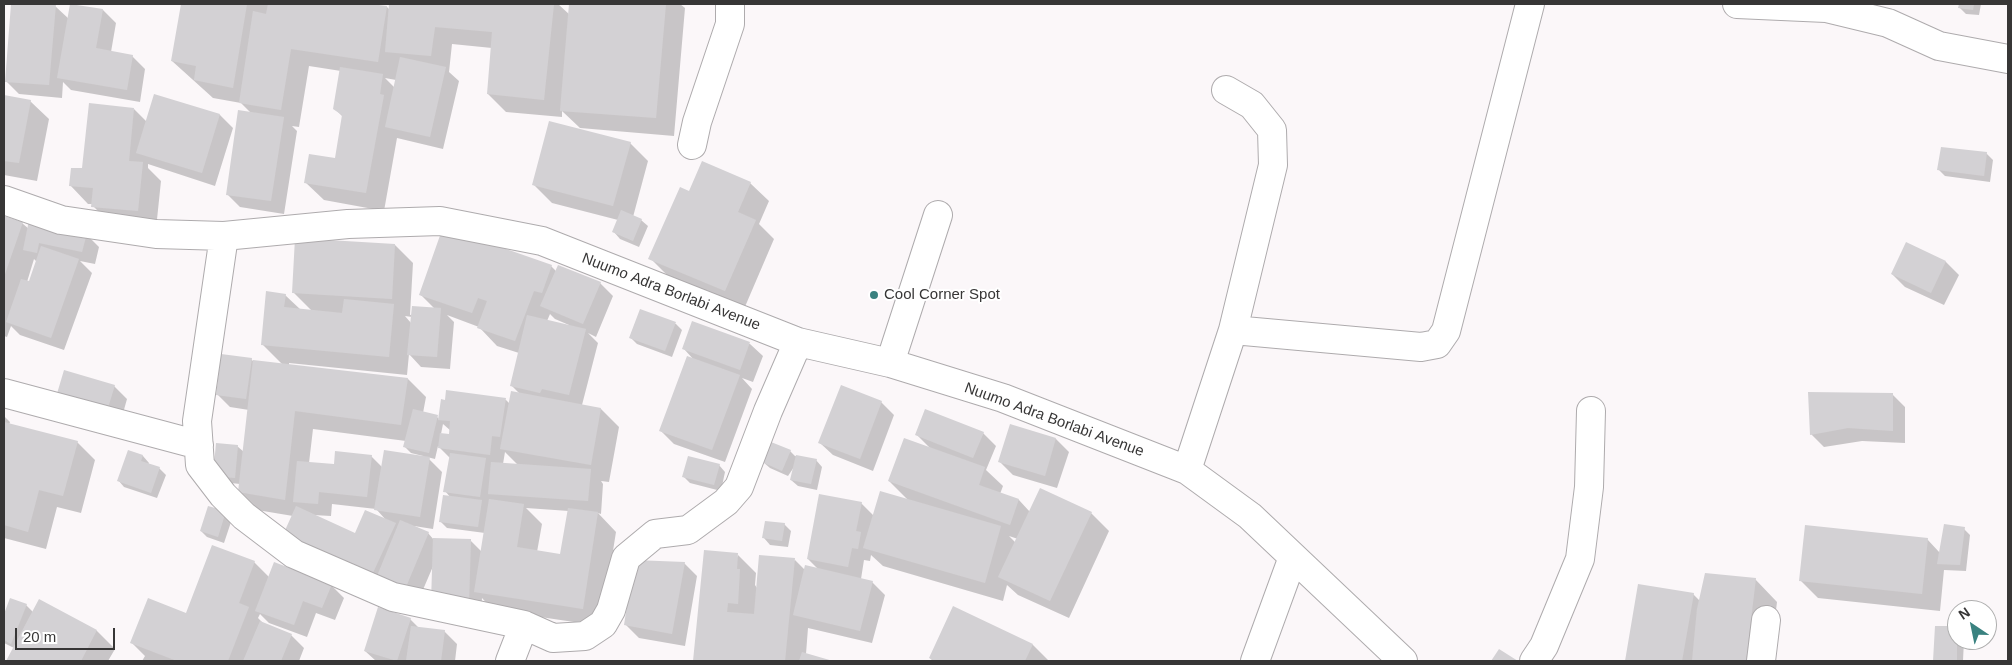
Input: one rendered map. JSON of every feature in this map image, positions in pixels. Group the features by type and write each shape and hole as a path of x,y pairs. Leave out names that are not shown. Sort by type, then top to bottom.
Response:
{"street":[{"path":"692,145 697,122 730,24 730,4"},
{"path":"1233,330 1421,347 1437,344 1446,332 1530,4"},
{"path":"1738,4 1826,8 1888,24 1939,46 2008,59"},
{"path":"1187,470 1233,330 1273,164 1272,130 1252,105 1226,90"},
{"name":"Nuumo Adra Borlabi Avenue","path":"4,200 62,220 156,234 224,236 348,224 440,221 542,241 798,342 890,364 1003,398 1187,470 1250,516 1403,661"},
{"path":"890,364 938,215"},
{"path":"224,236 197,421 200,465 223,495 244,516 294,554 393,597 524,625 553,638 586,636 603,624 611,610 626,558 655,534 688,530 726,502 739,487 768,411 798,342"},
{"path":"4,393 199,446"},
{"path":"1534,661 1544,646 1580,559 1589,487 1590,411"},
{"path":"1255,661 1293,557"},
{"path":"1761,661 1766,620"},
{"path":"510,661 524,625"}],"building":[{"path":"11,4 56,4 49,85 5,82"},
{"path":"70,4 103,9 96,48 133,55 127,90 57,78"},
{"path":"181,4 247,4 233,88 194,80 196,66 171,61"},
{"path":"268,4 371,4 387,6 378,62 291,49 281,110 239,103 253,11 266,14"},
{"path":"389,4 554,4 544,100 487,94 492,32 435,27 431,56 385,52"},
{"path":"569,4 666,4 656,118 560,111"},
{"path":"1959,4 1974,4 1973,10 1958,8"},
{"path":"400,57 446,67 430,137 385,127"},
{"path":"340,67 383,74 380,94 384,95 366,193 304,183 309,154 335,158 342,115 333,109"},
{"path":"154,94 220,114 202,173 136,153"},
{"path":"4,95 31,100 19,163 4,161"},
{"path":"89,103 134,108 129,161 143,162 138,211 91,207 93,188 69,186 71,168 82,168"},
{"path":"238,110 284,117 271,201 226,195"},
{"path":"549,121 631,142 613,206 532,185"},
{"path":"1941,147 1987,152 1984,176 1937,170"},
{"path":"702,161 751,182 738,212 756,220 725,291 648,259 680,187 689,191"},
{"path":"621,210 642,219 633,241 612,232"},
{"path":"4,216 23,222 4,277"},
{"path":"29,220 87,233 82,252 39,243 37,253 23,250"},
{"path":"443,227 552,265 542,293 534,291 515,341 477,328 487,301 478,298 472,313 419,295"},
{"path":"295,238 395,244 392,299 292,293"},
{"path":"1906,242 1946,261 1931,293 1891,274"},
{"path":"41,246 79,259 51,338 6,322 21,279 29,281"},
{"path":"558,265 601,282 583,324 540,306"},
{"path":"266,291 286,294 284,307 342,313 344,299 394,304 389,357 261,345"},
{"path":"412,306 441,308 437,357 407,355"},
{"path":"640,309 676,322 665,351 629,338"},
{"path":"527,315 586,329 569,395 542,389 540,393 510,386"},
{"path":"692,321 750,342 740,370 682,349"},
{"path":"221,354 252,358 246,399 216,395"},
{"path":"687,356 740,375 712,450 659,431"},
{"path":"253,360 408,378 401,425 295,411 285,500 238,492"},
{"path":"64,370 115,385 107,411 56,397"},
{"path":"841,385 882,401 860,459 818,443"},
{"path":"446,390 506,398 500,437 492,436 490,455 438,448 440,433 449,434 450,421 438,420 441,399 445,400"},
{"path":"511,391 601,408 591,465 500,449"},
{"path":"1808,392 1893,393 1893,431 1848,428 1810,435"},
{"path":"413,409 438,415 429,453 403,447"},
{"path":"925,409 984,432 973,458 915,435"},
{"path":"4,422 78,441 63,496 39,490 28,532 4,525"},
{"path":"1010,424 1056,438 1045,476 998,462"},
{"path":"904,438 985,467 979,485 1019,499 1010,525 888,481"},
{"path":"771,442 791,450 782,471 762,462"},
{"path":"216,443 238,445 235,478 213,476"},
{"path":"128,450 143,455 141,461 160,467 151,493 117,481"},
{"path":"384,450 430,457 420,517 374,510"},
{"path":"335,451 372,455 367,497 319,492 318,504 293,502 297,461 334,464"},
{"path":"450,453 486,458 480,497 443,492"},
{"path":"796,455 817,459 811,484 790,480"},
{"path":"688,456 720,464 714,485 682,477"},
{"path":"491,462 591,469 588,501 488,494"},
{"path":"1040,488 1092,512 1050,601 998,577"},
{"path":"880,491 1001,526 985,583 863,548"},
{"path":"819,494 862,502 856,531 861,532 858,549 852,548 848,567 807,559"},
{"path":"443,495 482,500 478,527 439,522"},
{"path":"489,499 524,504 517,547 560,554 568,508 598,512 583,609 474,592"},
{"path":"208,506 226,511 218,537 200,531"},
{"path":"296,506 355,533 365,510 396,523 371,577 282,537"},
{"path":"400,520 429,532 406,587 377,576"},
{"path":"765,521 785,523 782,541 762,538"},
{"path":"1944,524 1965,527 1960,565 1937,564"},
{"path":"1805,525 1928,538 1922,594 1799,581"},
{"path":"433,538 471,539 469,603 431,602"},
{"path":"212,545 255,561 239,603 249,607 228,661 177,661 130,643 148,598 186,613"},
{"path":"704,550 738,553 737,569 740,569 738,604 728,603 727,612 754,614 759,555 795,558 785,661 693,661"},
{"path":"634,560 685,562 672,634 624,625"},
{"path":"274,562 332,584 322,608 303,601 294,625 255,611"},
{"path":"805,565 873,581 860,631 793,615"},
{"path":"1705,573 1756,578 1746,661 1692,661 1697,609"},
{"path":"1638,584 1694,593 1682,661 1625,661"},
{"path":"10,598 27,604 11,644 4,640 4,614"},
{"path":"39,599 97,630 81,661 6,661"},
{"path":"953,606 1033,644 1025,661 935,661 929,658"},
{"path":"378,607 411,618 397,661 364,651"},
{"path":"260,621 292,634 281,661 243,661"},
{"path":"411,626 445,630 441,661 406,661"},
{"path":"1935,626 1947,626 1947,650 1957,650 1957,661 1933,661"},
{"path":"1499,649 1518,661 1491,661"},
{"path":"802,652 833,661 799,661"}],"place":[{"name":"Cool Corner Spot","path":"874,295"}]}
